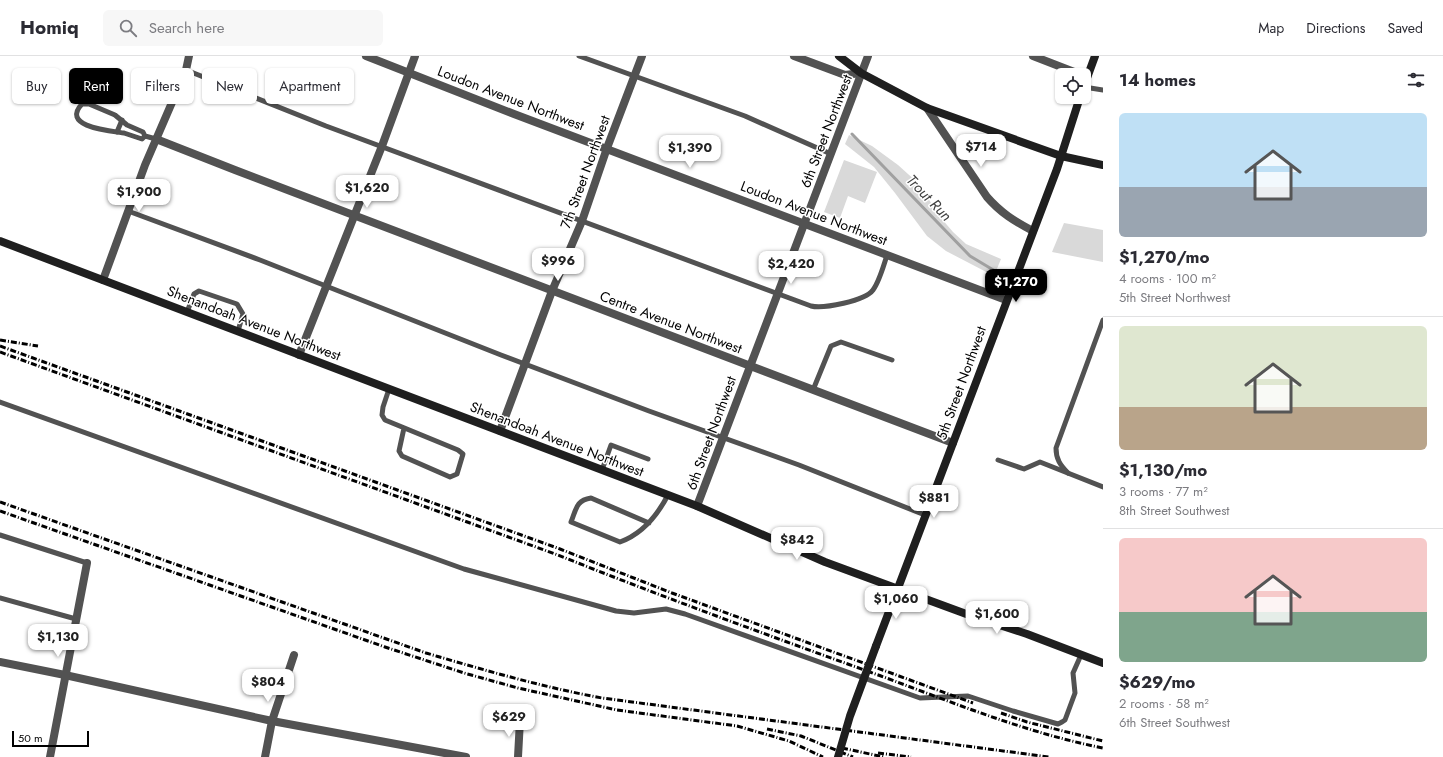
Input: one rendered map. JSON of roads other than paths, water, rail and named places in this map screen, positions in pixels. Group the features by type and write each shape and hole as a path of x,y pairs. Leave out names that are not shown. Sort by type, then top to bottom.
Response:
{"street":[{"path":"186,68 189,56"},
{"name":"Loudon Avenue Northwest","path":"366,56 1006,300"},
{"path":"299,355 382,146 415,56"},
{"name":"7th Street Northwest","path":"500,431 552,291 582,221 607,148 642,56"},
{"path":"794,56 844,75 861,73"},
{"path":"839,56 861,73 928,108 1061,156 1103,165"},
{"name":"6th Street Northwest","path":"697,506 868,56"},
{"path":"1033,56 1064,68"},
{"path":"1088,68 1095,56"},
{"path":"103,280 128,211 171,104"},
{"name":"5th Street Northwest","path":"838,757 850,716 1061,156 1078,104"},
{"path":"928,108 996,207 1007,216 1033,231"},
{"name":"Centre Avenue Northwest","path":"156,139 354,216 953,443"},
{"name":"Shenandoah Avenue Northwest","path":"0,241 697,506 825,562 1103,663"},
{"path":"50,757 87,564"},
{"path":"265,757 272,721 294,655"},
{"path":"0,662 272,721 466,757"},
{"path":"518,757 520,720"}],"lane":[{"path":"579,56 744,116 831,154"},
{"path":"194,73 326,126 816,308 822,308 862,298 869,294 874,290 887,255"},
{"path":"1091,87 1103,90"},
{"path":"145,136 142,139 117,132 109,132 81,122 77,118 76,114 82,104 89,104 115,115 127,125 143,132 145,136 156,139"},
{"path":"117,132 122,120"},
{"path":"128,211 260,260 649,411 723,437 925,515"},
{"path":"186,312 194,294 199,291 237,304 243,314 238,331"},
{"path":"1068,473 1059,463 1056,455 1056,448 1103,320"},
{"path":"813,390 831,346 841,342 892,360"},
{"path":"389,389 383,407 382,415 385,420 458,450 463,454 457,474 450,477 402,456 399,451 404,428"},
{"path":"0,402 464,570 616,611 634,613 666,609 686,614 920,698 968,696 1012,711 1058,724 1065,720 1075,693 1073,673 1080,655"},
{"path":"602,470 611,445 648,459"},
{"path":"998,460 1024,469 1040,462 1103,487"},
{"path":"649,523 591,498 584,499 579,502 571,522 620,542 630,538 649,523 661,508 668,495"},
{"path":"0,534 87,564"},
{"path":"0,598 76,619"}],"waterway":[{"name":"Trout Run","path":"852,134 970,256 995,271"}],"railway":[{"path":"0,340 38,346"},
{"path":"0,346 560,549 672,593 973,703"},
{"path":"0,352 558,555 679,602 963,707 1019,726 1075,742 1103,748"},
{"path":"0,502 426,653 491,672 580,694 1049,757"},
{"path":"0,511 385,647 464,673 518,688 617,710 737,726 789,741 823,757"},
{"path":"1001,713 1027,722 1103,741"},
{"path":"767,729 801,736 853,757"},
{"path":"842,748 884,757"},
{"path":"878,753 911,757"}]}
